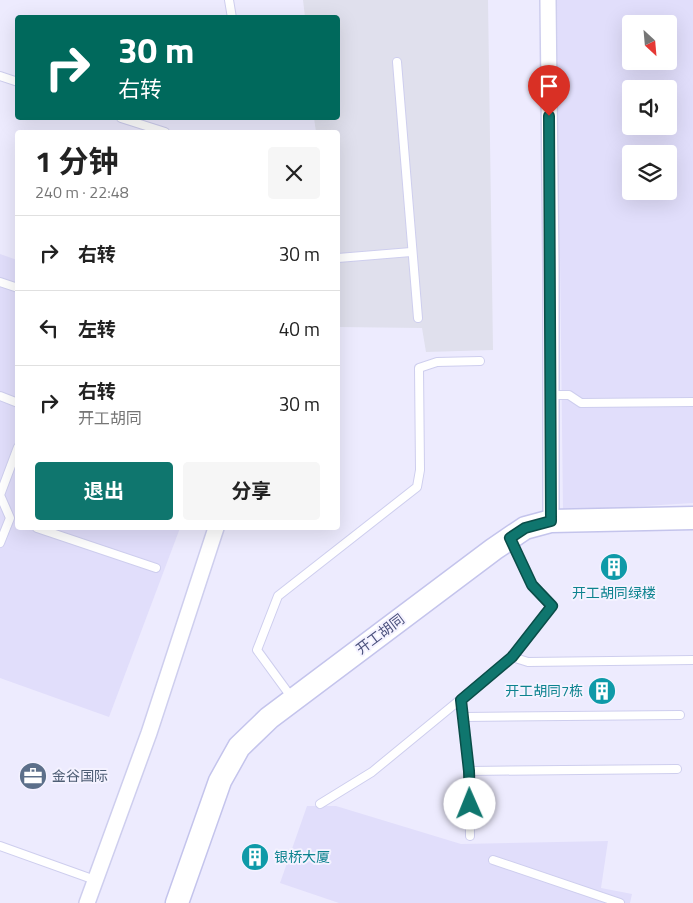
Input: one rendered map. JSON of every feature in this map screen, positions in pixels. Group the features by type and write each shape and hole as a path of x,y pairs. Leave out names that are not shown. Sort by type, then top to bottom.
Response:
{"street":[{"path":"548,0 551,521"},
{"name":"开工胡同","path":"177,903 220,782 239,747 269,718 510,538 525,528 551,521 693,518"},
{"path":"87,903 149,733 215,530"}],"lane":[{"path":"229,0 232,15"},
{"path":"397,62 411,252 418,318"},
{"path":"0,76 15,81"},
{"path":"127,120 160,130"},
{"path":"340,258 411,252"},
{"path":"0,282 15,287"},
{"path":"293,700 257,650 278,596 417,487 420,470 419,368 437,362 480,361"},
{"path":"551,395 569,395 581,403 693,402"},
{"path":"0,396 15,402"},
{"path":"0,543 14,519 0,495 15,454"},
{"path":"43,530 156,568"},
{"path":"320,804 372,772 512,657 552,606 532,585 510,538"},
{"path":"512,657 528,662 693,660"},
{"path":"461,700 469,771 470,836"},
{"path":"464,717 680,716"},
{"path":"469,771 677,770"},
{"path":"0,846 95,880"},
{"path":"493,860 620,903"}],"shaded area":[{"path":"303,0 488,0 493,350 426,352 422,328 340,327 340,130 316,130 314,120 340,120 340,15 305,15"},
{"path":"557,0 693,0 693,503 563,511"},
{"path":"0,254 15,259 15,530 179,530 109,717 0,678"},
{"path":"307,806 336,806 461,844 608,841 601,888 632,894 630,903 339,903 280,883"}],"place":[{"name":"开工胡同绿楼","path":"614,567"},
{"name":"开工胡同7栋","path":"602,691"},
{"name":"金谷国际","path":"33,776"},
{"name":"银桥大厦","path":"255,857"}],"route":[{"path":"470,804 469,771 461,700 512,657 552,606 532,585 510,538 525,528 551,521 549,116"}]}
